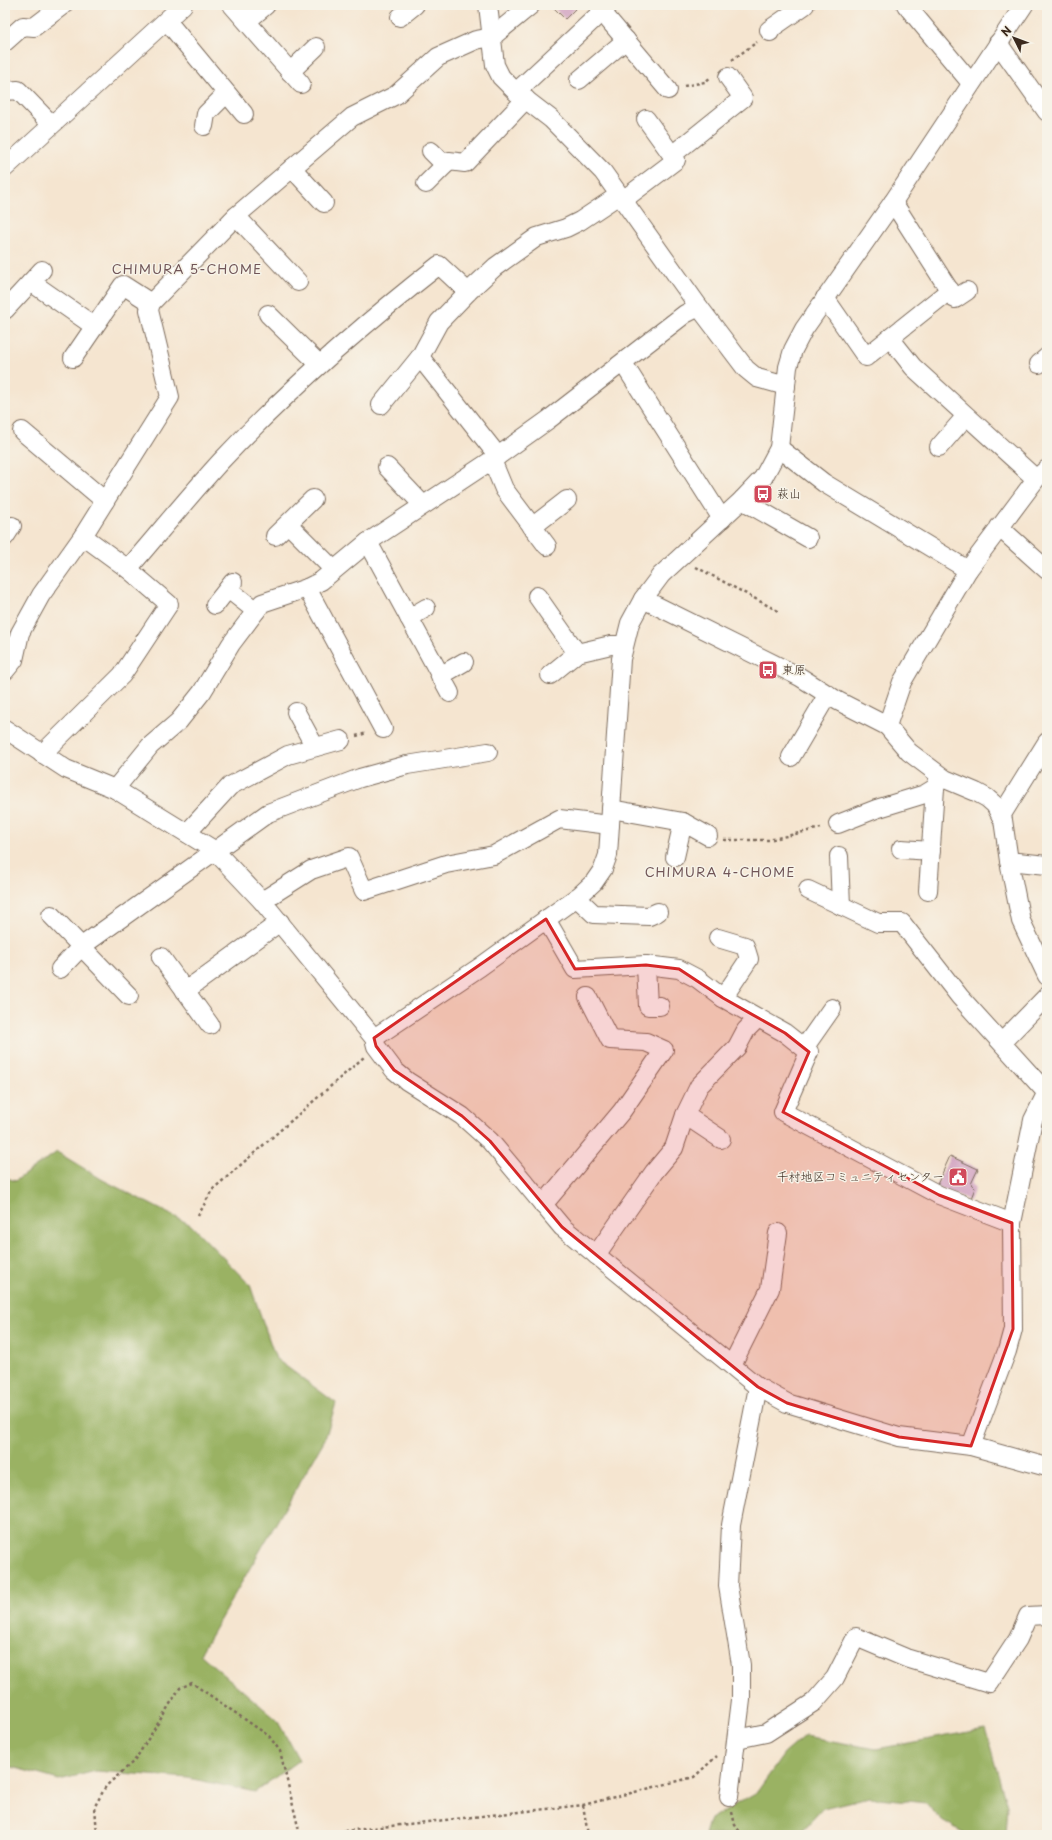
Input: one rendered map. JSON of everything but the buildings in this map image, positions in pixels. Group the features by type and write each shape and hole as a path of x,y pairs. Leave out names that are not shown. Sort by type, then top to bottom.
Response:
{"street":[{"path":"5,42 23,26 34,26 63,5"},
{"path":"5,168 51,124 183,5"},
{"path":"232,5 296,78 316,47"},
{"path":"247,21 266,5"},
{"path":"400,17 415,5"},
{"path":"488,5 495,65 501,77 521,96 551,119 603,172 699,307 746,369 757,378 786,386"},
{"path":"5,671 14,660 20,633 41,595 83,536 170,397 149,310 151,303 236,216 352,117 396,95 438,57 476,40 492,37 531,5"},
{"path":"770,32 769,30 804,5"},
{"path":"906,5 971,83"},
{"path":"375,1042 577,898 594,882 608,855 623,645 630,623 643,599 661,575 742,500 763,478 779,448 788,367 793,350 804,329 893,202 1024,5"},
{"path":"426,184 449,161 465,163 521,96 606,9 626,40 668,90"},
{"path":"167,21 244,114"},
{"path":"579,80 626,40"},
{"path":"998,43 1047,112"},
{"path":"672,154 743,98 728,77"},
{"path":"5,91 18,90 51,124"},
{"path":"204,126 206,114 226,94"},
{"path":"381,405 420,357 439,322 495,267 537,237 566,228 621,198 676,160 646,119"},
{"path":"430,152 444,165"},
{"path":"292,168 324,203"},
{"path":"825,298 866,357 890,338 958,290 893,202"},
{"path":"236,216 298,282"},
{"path":"128,569 221,462 319,364 393,301 439,265 468,292"},
{"path":"5,310 37,276 94,326"},
{"path":"73,358 122,285 151,303"},
{"path":"115,789 150,746 179,721 197,698 231,644 262,603 307,588 320,581 368,542 495,458 686,314 699,307"},
{"path":"268,314 319,364"},
{"path":"887,726 902,682 968,570 999,527 1041,474 966,416 949,389 913,367 890,338"},
{"path":"420,357 495,458 504,489 547,546"},
{"path":"622,363 722,519"},
{"path":"939,447 966,416"},
{"path":"22,431 105,501"},
{"path":"779,448 824,483 968,570"},
{"path":"387,468 423,505"},
{"path":"313,500 282,530 334,569"},
{"path":"532,527 567,500"},
{"path":"742,500 808,538"},
{"path":"999,527 1047,570"},
{"path":"42,754 122,675 169,604 128,569 83,536"},
{"path":"368,542 450,693"},
{"path":"215,605 231,586 256,611"},
{"path":"307,588 383,729"},
{"path":"537,596 577,653"},
{"path":"643,599 800,677 887,726 937,782 987,798 995,805 1003,820 1009,861 1021,921 1047,976"},
{"path":"409,618 426,608"},
{"path":"550,675 577,653 610,645 623,645"},
{"path":"440,676 464,662"},
{"path":"791,757 828,694"},
{"path":"296,712 315,747"},
{"path":"5,729 66,769 115,789 214,850 280,922 375,1042 394,1070 407,1081 462,1116 490,1141 562,1227 758,1387 787,1403 899,1437 971,1446 1047,1467"},
{"path":"187,833 230,786 288,755 341,740"},
{"path":"1001,816 1047,742"},
{"path":"60,969 82,946 214,850 268,813 310,795 360,778 407,765 488,752"},
{"path":"838,824 876,809 925,794 937,782"},
{"path":"928,891 937,782"},
{"path":"262,901 311,870 349,857 364,891 446,864 494,855 558,819 610,817 683,822 708,836"},
{"path":"675,857 683,822"},
{"path":"901,849 931,851"},
{"path":"839,856 841,906"},
{"path":"1009,861 1047,865"},
{"path":"808,890 878,923 902,923 960,997 1046,1092 1033,1120 1012,1223 1013,1328 1007,1351 971,1446"},
{"path":"577,898 594,914 633,921 658,912"},
{"path":"51,915 129,996"},
{"path":"546,919 575,969 646,965 679,969 698,979 723,998 785,1033 809,1052 783,1112 938,1195 1012,1223"},
{"path":"185,991 280,922"},
{"path":"723,998 749,959 745,946 728,937"},
{"path":"161,958 210,1025"},
{"path":"646,965 648,1006 660,1006"},
{"path":"1002,1042 1047,996"},
{"path":"543,1205 583,1146 622,1111 664,1050 646,1042 610,1040 588,998"},
{"path":"804,1048 832,1008"},
{"path":"596,1256 654,1172 674,1148 685,1115 699,1086 737,1047 746,1030 758,1018"},
{"path":"685,1115 720,1139"},
{"path":"732,1365 770,1289 778,1233"},
{"path":"729,1797 741,1700 741,1665 728,1586 730,1525 758,1387"},
{"path":"737,1739 766,1733 814,1702 835,1678 856,1637 906,1658 989,1683 1018,1639 1028,1616 1047,1615"}],"path":[{"path":"679,558 778,611"},
{"path":"341,740 383,729"},
{"path":"708,836 724,840 769,840 838,824"},
{"path":"198,1216 212,1190 375,1042"},
{"path":"97,1835 95,1806 106,1786 135,1760 180,1688 192,1683 269,1736 280,1751 300,1835"},
{"path":"308,1835 583,1805 694,1777 718,1755"},
{"path":"729,1797 735,1825 742,1835"},
{"path":"583,1805 588,1835"}],"highlighted area":[{"path":"546,919 575,969 646,965 679,969 723,998 785,1033 809,1052 783,1112 939,1195 1012,1223 1013,1329 971,1446 899,1437 787,1403 758,1387 562,1227 490,1141 462,1116 394,1070 376,1046 374,1038"}],"green space":[{"path":"57,1152 103,1180 191,1225 250,1285 276,1359 336,1403 325,1439 200,1654 277,1720 299,1760 255,1792 188,1778 96,1771 59,1780 5,1765 5,1177 15,1181"},
{"path":"985,1729 1007,1806 1005,1835 966,1835 942,1821 926,1803 869,1797 823,1808 801,1832 802,1835 705,1835 710,1819 757,1792 784,1754 805,1736 876,1749"}],"place":[{"name":"萩山","path":"763,494"},
{"name":"東原","path":"768,670"},
{"name":"千村地区コミュニティセンター","path":"958,1177"}],"district":[{"name":"CHIMURA 5-CHOME","path":"187,269"},
{"name":"CHIMURA 4-CHOME","path":"720,872"}]}
